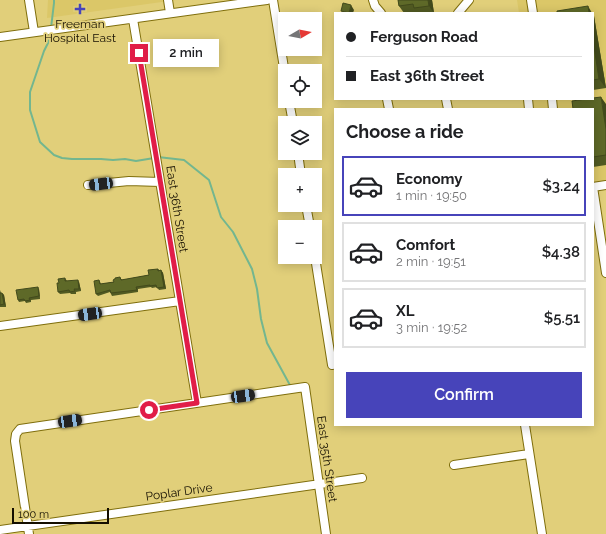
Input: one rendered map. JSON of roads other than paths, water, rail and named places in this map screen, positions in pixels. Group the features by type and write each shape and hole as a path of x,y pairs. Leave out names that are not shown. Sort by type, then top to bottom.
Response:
{"street":[{"path":"29,0 34,32"},
{"path":"168,0 170,13"},
{"path":"0,37 267,0"},
{"path":"273,0 283,64"},
{"path":"373,0 375,6 380,12"},
{"path":"459,12 469,0"},
{"path":"531,0 533,12"},
{"name":"East 36th Street","path":"133,19 197,403"},
{"path":"88,185 129,181 160,182"},
{"path":"594,187 606,186"},
{"path":"594,194 606,273"},
{"path":"316,264 332,365"},
{"path":"0,326 180,301"},
{"name":"East 35th Street","path":"197,403 305,387 326,534"},
{"path":"28,530 15,441 18,430 23,428 197,403"},
{"path":"525,426 542,534"},
{"path":"454,465 529,454"},
{"name":"Poplar Drive","path":"0,530 28,530 362,478"}],"waterway":[{"path":"51,28 54,0"},
{"path":"50,32 48,43 30,92 30,110 40,142 54,155 62,158 125,159 136,161 154,158"},
{"path":"158,157 184,160 209,180 221,217 233,232 252,269 267,343 291,387"}],"place":[{"name":"Freeman Hospital East","path":"80,9"}]}
